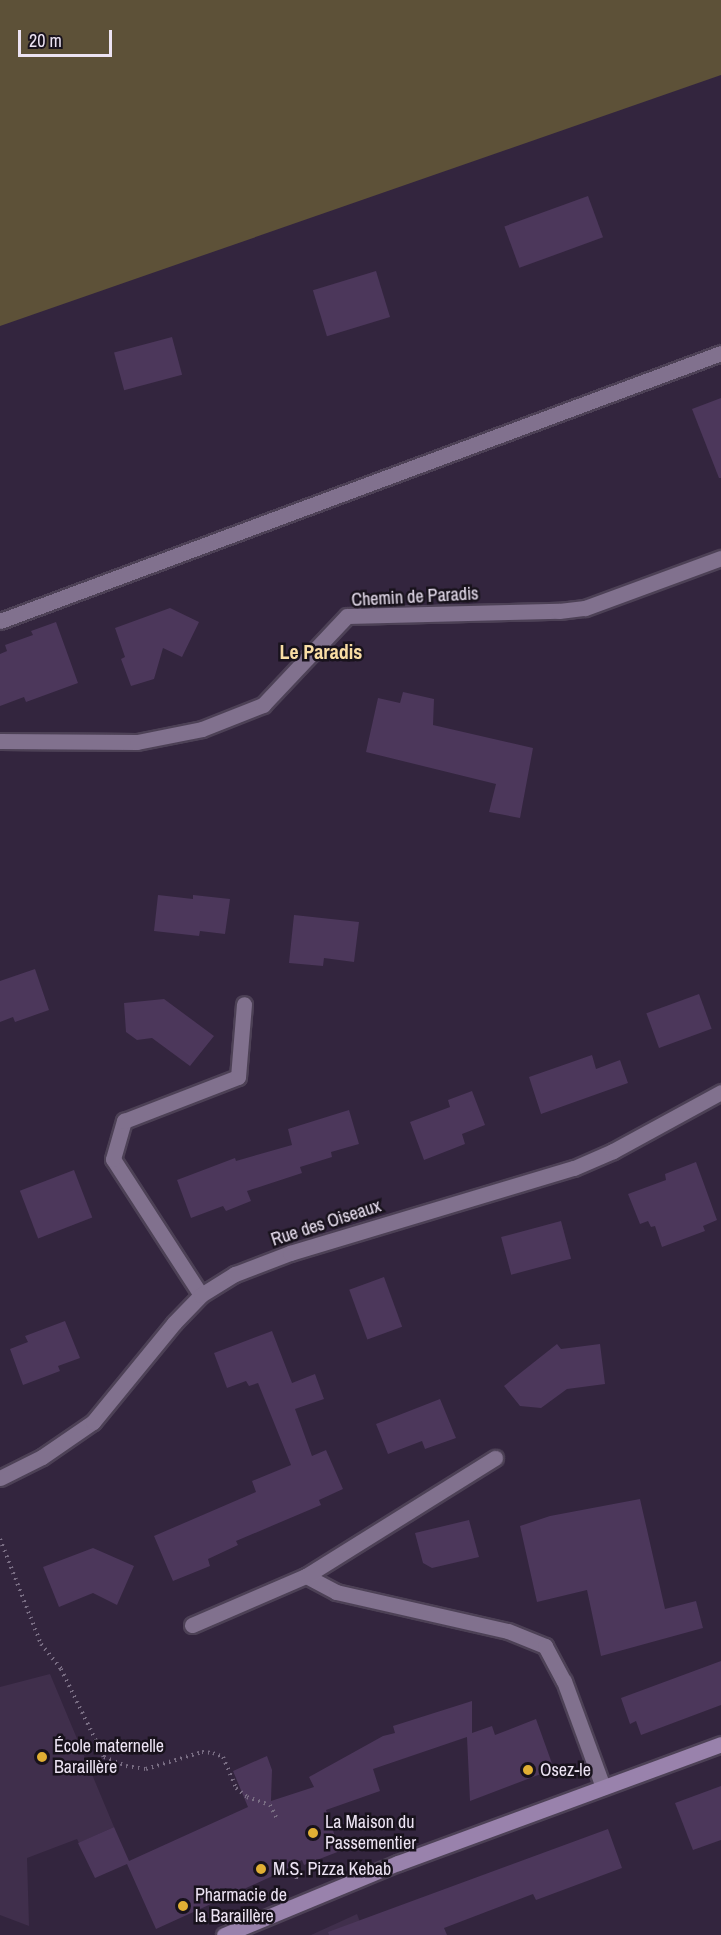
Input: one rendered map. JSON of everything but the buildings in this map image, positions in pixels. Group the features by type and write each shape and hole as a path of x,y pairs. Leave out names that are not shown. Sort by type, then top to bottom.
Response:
{"main road":[{"path":"224,1935 398,1863 721,1744"}],"street":[{"path":"0,621 721,353"},
{"name":"Chemin de Paradis","path":"0,741 137,742 202,729 263,705 347,616 559,611 585,608 721,558"},
{"path":"201,1295 113,1159 124,1121 238,1077 244,1004"},
{"name":"Rue des Oiseaux","path":"0,1478 42,1457 93,1422 174,1323 201,1295 235,1274 290,1253 574,1168 613,1151 721,1092"},
{"path":"192,1625 306,1576 495,1458"},
{"path":"306,1576 336,1592 508,1631 545,1646 564,1681 603,1787"}],"path":[{"path":"0,1539 40,1644 61,1669 104,1757 126,1766 146,1769 202,1752 213,1753 223,1757 236,1788 247,1797 270,1805 277,1819"}],"shaded area":[{"path":"0,0 721,0 721,75 0,326"},
{"name":"École maternelle Baraillère","path":"50,1674 114,1827 79,1843 77,1839 27,1858 29,1926 0,1915 0,1687"},
{"path":"357,1914 365,1935 311,1935"}],"place":[{"name":"École maternelle Baraillère","path":"42,1757"},
{"name":"Osez-le","path":"528,1770"},
{"name":"La Maison du Passementier","path":"313,1833"},
{"name":"M.S. Pizza Kebab","path":"261,1869"},
{"name":"Pharmacie de la Baraillère","path":"183,1906"}],"district":[{"name":"Le Paradis","path":"321,651"}]}
